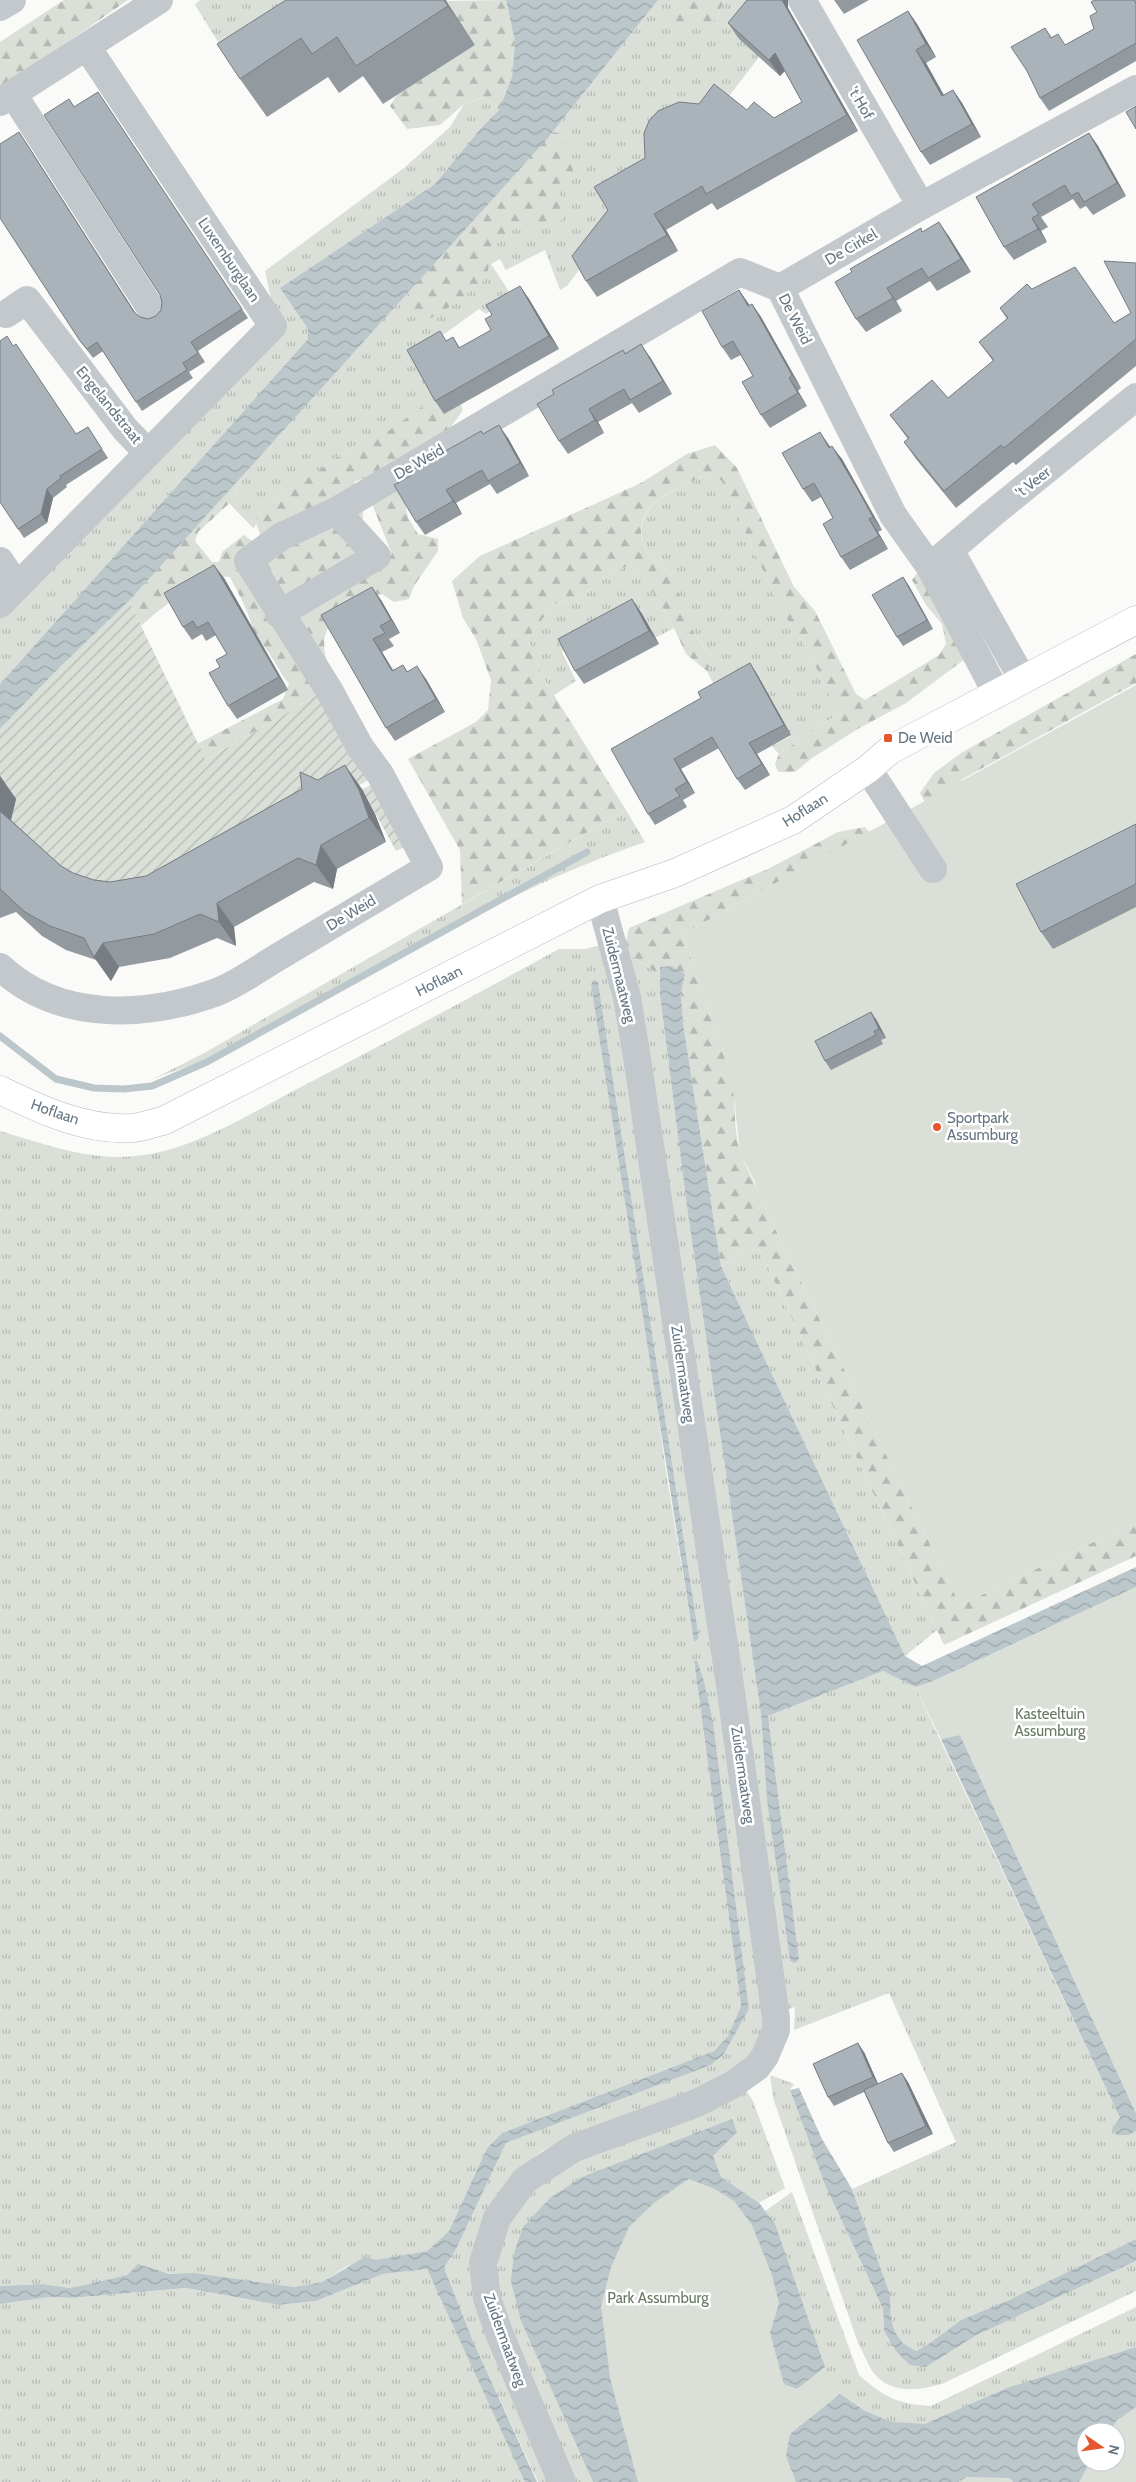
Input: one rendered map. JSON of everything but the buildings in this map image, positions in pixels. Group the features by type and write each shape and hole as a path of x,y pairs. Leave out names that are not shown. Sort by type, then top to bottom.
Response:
{"main road":[{"name":"Hoflaan","path":"0,1090 39,1108 101,1127 134,1128 163,1121 600,899 675,873 793,820 868,769 890,750 1136,620"}],"street":[{"path":"0,8 12,0"},
{"path":"153,312 6,98 159,0"},
{"name":"'t Hof","path":"802,0 921,206"},
{"name":"Luxemburglaan","path":"87,46 273,326 148,453"},
{"path":"921,206 1136,89"},
{"name":"De Cirkel","path":"780,288 921,206"},
{"name":"De Weid","path":"0,967 12,979 52,1001 91,1009 127,1012 174,1005 219,991 429,867 380,774 360,747 329,690 279,614 248,561 282,536 336,511 740,272 780,288 893,515 940,558 1023,680"},
{"name":"Engelandstraat","path":"2,312 27,300 125,429 148,453 8,595"},
{"name":"'t Veer","path":"940,558 1136,397"},
{"path":"279,614 377,556 336,511"},
{"name":"De Weid","path":"940,558 997,694"},
{"name":"Engelandstraat","path":"0,561 8,595"},
{"path":"868,769 933,869"},
{"name":"Zuidermaatweg","path":"562,2482 500,2334 487,2298 483,2263 496,2218 524,2180 574,2148 697,2102 732,2085 757,2067 765,2056 776,2030 776,2018 731,1692 627,997 600,899"}],"green space":[{"path":"64,0 128,0 0,89 0,42"},
{"path":"200,0 372,0 244,83 195,5"},
{"path":"506,0 515,42 512,77 499,110 483,97 464,104 440,125 407,129 390,106 397,95 475,45 446,1"},
{"path":"658,0 681,0 673,9 716,20 724,0 772,0 739,39 759,57 710,121 616,221 567,286 560,290 545,250 506,270 500,259 491,264 512,296 486,314 479,309 429,345 435,397 383,436 362,441 262,508 254,529 228,502 234,499 242,475 547,139"},
{"path":"681,0 724,0 716,20 701,23 676,22 673,9"},
{"path":"484,97 499,110 481,128 435,184 280,288 308,329 308,339 0,684 0,613 279,336 265,271 404,168 450,127 464,104"},
{"path":"553,132 562,134 574,173 556,186 566,211 559,224 522,228 509,232 498,242 494,249 486,279 440,314 425,320 412,313 408,292"},
{"path":"435,397 461,405 463,410 450,428 367,477 354,482 363,500 363,531 373,571 392,554 372,504 400,476 408,518 418,534 438,539 438,551 414,586 409,599 394,602 382,594 378,595 364,600 336,618 330,625 324,640 326,658 330,668 319,694 206,760 197,744 283,699 289,684 269,652 254,637 248,613 230,577 208,580 183,593 141,626 129,601 242,475 234,499 198,532 195,541 212,562 219,562 222,552 244,535 255,543 262,540 256,523 262,508 362,441 383,435"},
{"path":"715,445 737,468 794,587 815,611 856,694 865,700 939,655 946,644 942,624 926,605 912,580 920,569 969,656 906,703 856,730 812,758 795,772 778,772 775,764 779,754 838,714 810,654 781,610 722,481 710,473 682,486 656,502 647,511 642,523 642,537 650,557 666,569 672,577 690,626 713,660 707,671 686,654 674,628 644,577 629,565 603,579 583,596 554,604 527,639 542,676 626,810 462,904 460,850 408,759 476,722 488,710 491,680 476,639 463,618 452,581 480,556 641,483 687,454"},
{"path":"710,473 722,480 781,610 810,654 838,714 779,754 772,746 791,736 719,695 707,671 713,660 689,625 672,577 666,569 650,557 642,537 642,523 648,511 657,502 669,493"},
{"path":"629,565 644,577 674,628 655,638 640,609 562,652 576,681 554,695 542,676 527,639 554,604 583,596 603,579"},
{"path":"129,601 206,760 319,694 380,774 328,802 111,904 0,819 0,729 60,667"},
{"path":"1136,654 1136,683 961,780 979,832 927,806 920,793 934,773 961,753"},
{"name":"Sportpark Assumburg","path":"1136,685 1136,1522 960,1605 760,1198 754,1180 740,1153 732,1079 683,934"},
{"path":"374,784 408,845 396,851 362,789"},
{"path":"626,810 645,842 589,863 481,913 218,1054 151,1080 206,1052"},
{"path":"865,827 869,832 683,934 732,1079 736,1133 742,1157 760,1198 960,1605 1136,1522 1136,1556 944,1645 761,1252 753,1246 721,1266 683,1023 681,992 684,974 660,967 660,975 624,951 629,928 770,868 838,832"},
{"path":"605,944 753,1905 765,2018 757,2049 726,2079 572,2135 542,2151 518,2171 478,2249 559,2482 538,2482 473,2341 444,2269 506,2143 711,2065 724,2054 749,2009 713,1725 704,1681 697,1660 694,1662 741,2006 728,2036 714,2051 502,2133 487,2148 449,2231 427,2251 347,2266 322,2282 294,2287 172,2274 138,2265 127,2275 69,2288 43,2284 0,2286 0,1131 50,1146 101,1156 136,1156 178,1147 220,1130 559,949 585,949","holes":["598,982 699,1638 694,1641 667,1478"]},
{"path":"624,951 660,975 660,995 687,1207 761,1714 767,1802 790,1961 795,1962 799,1959 768,1716 883,1671 915,1687 1120,2118 1113,2128 1129,2135 1136,2131 1136,2239 1009,2300 961,2320 916,2351 903,2343 895,2332 891,2319 890,2294 852,2189 956,2142 889,1993 794,2030 795,2007 789,2009 784,2007"},
{"path":"753,1246 761,1252 937,1630 905,1656 721,1266"},
{"name":"Kasteeltuin Assumburg","path":"1136,1587 1136,2113 960,1735 941,1739 915,1687 931,1682"},
{"path":"770,2075 794,2084 790,2090 825,2185 883,2309 884,2331 926,2367 977,2335 1136,2261 1136,2291 944,2383 915,2389 905,2389 887,2384 872,2371 858,2343 773,2098"},
{"path":"744,2087 753,2101 785,2188 759,2203 721,2177 713,2156 736,2132 521,2321 593,2482 567,2482 496,2294 498,2256 505,2226 543,2174"},
{"name":"Park Assumburg","path":"732,2119 737,2132 713,2156 721,2177 759,2203 775,2224 825,2367 840,2394 865,2411 892,2422 925,2424 1007,2388 1136,2347 1136,2482 593,2482 521,2321 511,2281 514,2253 523,2227 550,2198 582,2177"},
{"path":"792,2192 859,2375 876,2389 900,2401 931,2406 1136,2307 1136,2482 714,2482 754,2219"},
{"path":"427,2269 527,2482 0,2482 0,2304 50,2297 70,2298 186,2288 280,2305 316,2301 383,2274"}],"water":[{"path":"506,0 658,0 547,139 129,601 60,667 0,729 0,684 308,339 308,329 280,288 435,184 481,128 499,110 512,77 515,42"},
{"path":"671,966 685,974 681,992 683,1023 721,1266 905,1656 922,1666 1136,1567 1136,1587 931,1682 915,1687 883,1671 768,1716 799,1959 795,1963 790,1961 767,1802 761,1714 687,1207 660,995 660,967"},
{"path":"594,980 598,982 699,1638 694,1642 591,984"},
{"path":"697,1660 704,1681 713,1722 749,2009 724,2054 711,2065 506,2143 455,2251 444,2268 473,2341 537,2482 525,2482 427,2269 383,2274 316,2301 279,2305 186,2288 70,2298 50,2297 0,2304 0,2286 43,2284 69,2288 127,2275 138,2264 170,2274 194,2273 294,2287 322,2282 365,2257 376,2260 427,2251 449,2231 487,2148 502,2133 714,2051 728,2036 741,2006 694,1661"},
{"path":"960,1735 1136,2113 1136,2131 1129,2135 1117,2135 1112,2128 1120,2118 941,1739"},
{"path":"799,2088 822,2139 852,2189 890,2294 891,2319 895,2332 903,2343 916,2351 961,2320 1009,2300 1136,2239 1136,2261 977,2335 926,2367 910,2365 896,2351 884,2331 883,2309 825,2185 790,2090"},
{"path":"732,2119 737,2132 713,2156 721,2177 759,2203 775,2224 825,2367 797,2389 784,2384 770,2333 779,2303 772,2275 752,2225 734,2201 715,2189 689,2179 655,2202 629,2227 611,2267 601,2306 610,2378 638,2482 593,2482 521,2321 511,2281 514,2253 523,2227 550,2198 582,2177"},
{"path":"1136,2347 1136,2407 1116,2422 1076,2422 1076,2472 1084,2472 1079,2482 1013,2482 1010,2478 967,2477 958,2482 796,2482 786,2456 790,2434 840,2394 865,2411 892,2422 925,2424 1007,2388"}],"waterway":[{"path":"0,1036 56,1079 94,1088 124,1089 152,1086 207,1062 587,852"}],"place":[{"name":"De Weid","path":"888,738"},
{"name":"Sportpark Assumburg","path":"937,1127"}]}
